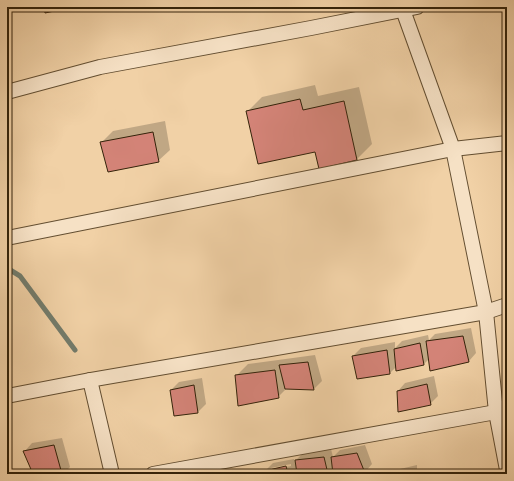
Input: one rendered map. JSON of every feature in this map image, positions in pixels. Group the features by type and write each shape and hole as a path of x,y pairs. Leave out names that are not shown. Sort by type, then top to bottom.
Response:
{"street":[{"path":"7,92 100,67 417,7"},
{"path":"403,10 453,149 486,312 496,412 507,470"},
{"path":"7,238 453,149 507,143"},
{"path":"7,396 90,380 486,312 507,305"},
{"path":"90,380 112,474"},
{"path":"153,474 496,412"}],"building":[{"path":"44,7 73,7 45,13"},
{"path":"300,99 303,110 344,101 357,160 319,169 315,152 258,164 246,111"},
{"path":"153,132 159,162 108,172 100,142"},
{"path":"463,336 469,362 430,371 426,341"},
{"path":"420,343 424,365 396,371 394,349"},
{"path":"387,350 390,374 357,379 352,356"},
{"path":"308,362 314,390 285,389 279,365"},
{"path":"275,370 279,398 238,406 235,375"},
{"path":"427,384 431,405 398,412 397,391"},
{"path":"194,385 198,413 174,416 170,390"},
{"path":"54,445 62,474 33,474 23,451"},
{"path":"357,453 365,473 333,474 331,457"},
{"path":"324,457 328,474 297,474 295,460"},
{"path":"286,466 288,474 264,474 264,471"}],"waterway":[{"path":"7,268 20,276 75,350"}]}
